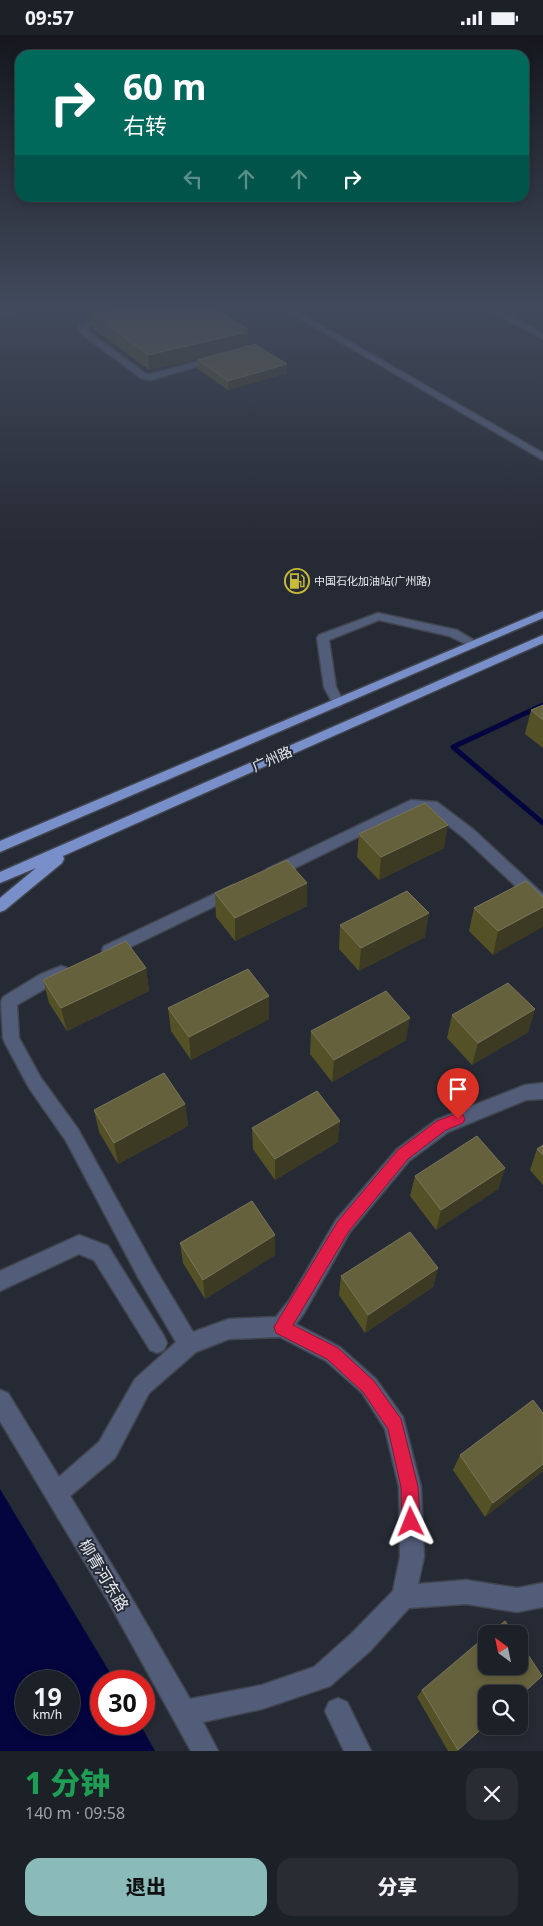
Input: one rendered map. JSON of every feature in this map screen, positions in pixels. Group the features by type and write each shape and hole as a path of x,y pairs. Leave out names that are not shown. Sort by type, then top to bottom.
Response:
{"main road":[{"name":"广州路","path":"0,847 543,614"},
{"name":"广州路","path":"0,878 543,639"},
{"path":"0,841 18,840"},
{"path":"0,906 70,848"}],"street":[{"path":"424,388 543,457"},
{"path":"437,388 543,449"},
{"path":"338,703 330,687 323,639 378,616 453,633 474,644"},
{"path":"263,877 308,857 411,805 432,805 469,833 543,903"},
{"path":"98,955 245,885"},
{"path":"71,968 45,980 9,1002 11,1038 35,1083 72,1135 141,1264 188,1344"},
{"path":"282,1327 297,1306 344,1226 403,1155 442,1125 525,1093 543,1091"},
{"path":"0,1281 79,1244 101,1253 157,1343"},
{"path":"56,1494 106,1450 142,1386 188,1344 229,1329 282,1327 333,1354 369,1386 395,1425 410,1487 412,1557 403,1597 361,1642 321,1677 262,1697 184,1713"},
{"name":"柳青河东路","path":"0,1401 205,1751"},
{"path":"403,1597 466,1592 517,1600 543,1595"},
{"path":"338,1711 358,1751"}],"shaded area":[{"path":"0,1489 108,1670 90,1670 90,1735 146,1735 155,1751 0,1751"}],"building":[{"path":"543,705 543,720 531,710"},
{"path":"425,803 448,825 381,857 359,834"},
{"path":"287,860 307,883 235,918 215,893"},
{"path":"526,881 543,897 543,907 498,931 474,908"},
{"path":"407,891 429,913 361,948 340,925"},
{"path":"126,941 146,968 61,1008 43,980"},
{"path":"248,969 269,996 189,1037 168,1008"},
{"path":"508,983 535,1009 478,1043 452,1015"},
{"path":"386,991 410,1018 334,1060 311,1031"},
{"path":"164,1073 185,1104 114,1143 94,1110"},
{"path":"317,1091 340,1121 275,1159 252,1128"},
{"path":"477,1136 505,1168 441,1210 415,1176"},
{"path":"543,1145 543,1155 537,1149"},
{"path":"252,1201 275,1235 203,1280 180,1243"},
{"path":"410,1232 438,1268 368,1315 341,1276"},
{"path":"533,1400 543,1413 543,1464 493,1503 460,1455"},
{"path":"478,1643 478,1675 528,1675 528,1655 542,1676 528,1689 528,1685 478,1685 478,1732 458,1750 422,1690"}],"waterway":[{"path":"543,705 453,747 543,823"}],"place":[{"name":"中国石化加油站(广州路)","path":"297,581"}],"route":[{"path":"411,1522 410,1487 395,1425 369,1386 333,1354 282,1327 297,1306 344,1226 403,1155 442,1125 458,1119"}]}
